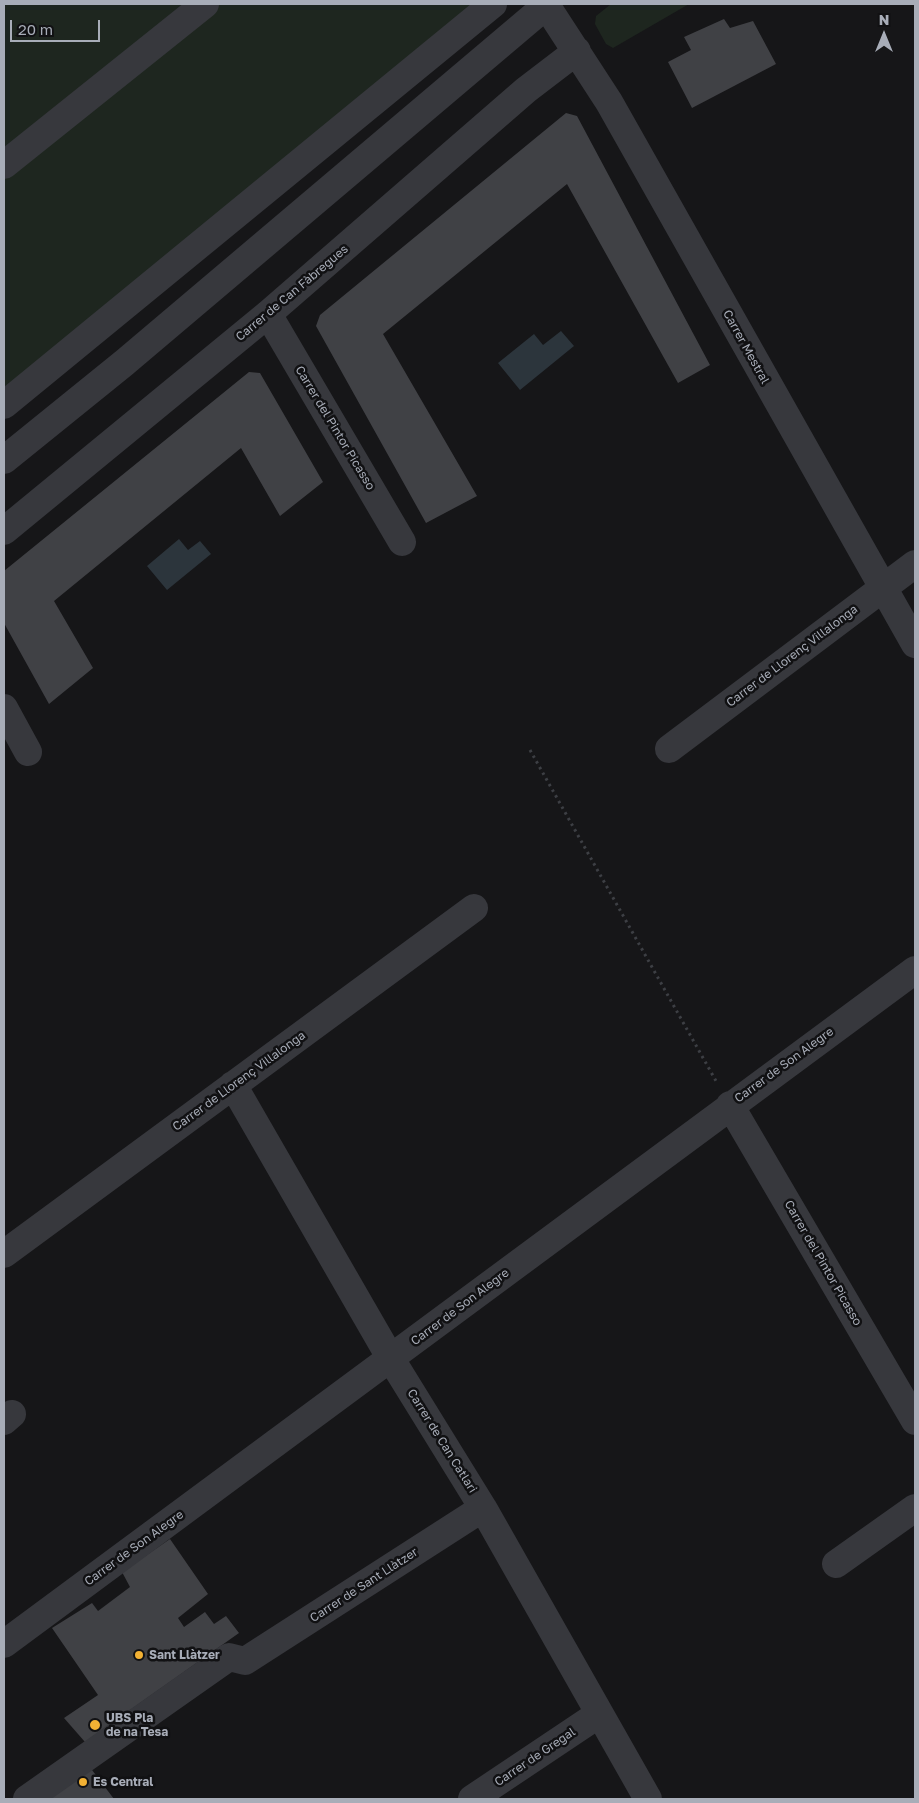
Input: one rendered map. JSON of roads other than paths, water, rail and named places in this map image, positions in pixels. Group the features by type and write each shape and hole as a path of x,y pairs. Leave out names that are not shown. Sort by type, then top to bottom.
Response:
{"street":[{"path":"4,165 205,4"},
{"path":"4,405 493,4"},
{"path":"4,460 124,362 547,4"},
{"name":"Carrer Mestral","path":"547,4 609,102 915,644"},
{"name":"Carrer de Can Fàbregues","path":"4,531 268,314 526,90 577,50"},
{"name":"Carrer del Pintor Picasso","path":"268,314 402,542"},
{"name":"Carrer de Llorenç Villalonga","path":"669,748 915,564"},
{"path":"4,708 28,752"},
{"name":"Carrer de Llorenç Villalonga","path":"4,1254 474,908"},
{"name":"Carrer de Son Alegre","path":"4,1644 730,1105 915,970"},
{"name":"Carrer de Can Catlari","path":"234,1084 391,1358 483,1508 648,1799"},
{"name":"Carrer del Pintor Picasso","path":"730,1105 915,1421"},
{"name":"Carrer de Sant Llàtzer","path":"26,1799 229,1657 245,1661 483,1508"},
{"path":"836,1564 915,1508"},
{"name":"Carrer de Gregal","path":"472,1799 599,1714"}],"place":[{"name":"Sant Llàtzer","path":"139,1655"},
{"name":"UBS Pla de na Tesa","path":"95,1725"},
{"name":"Es Central","path":"83,1782"}]}
